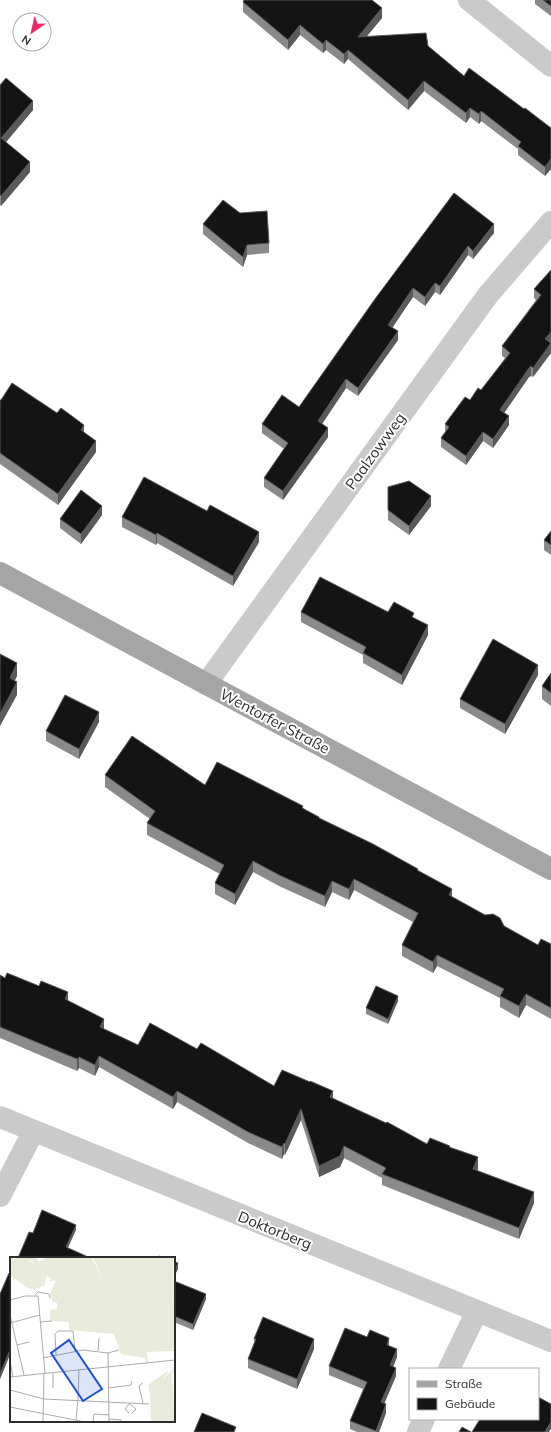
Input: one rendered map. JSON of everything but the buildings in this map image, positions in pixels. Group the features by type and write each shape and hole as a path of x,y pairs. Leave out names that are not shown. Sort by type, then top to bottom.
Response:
{"main road":[{"name":"Wentorfer Straße","path":"0,573 551,869"}],"street":[{"path":"469,0 551,66"},
{"name":"Paalzowweg","path":"206,684 488,295 551,222"},
{"name":"Doktorberg","path":"0,1117 33,1132 551,1341"},
{"path":"0,1196 33,1132"},
{"path":"448,1368 477,1311"},
{"path":"418,1432 424,1420"}]}
